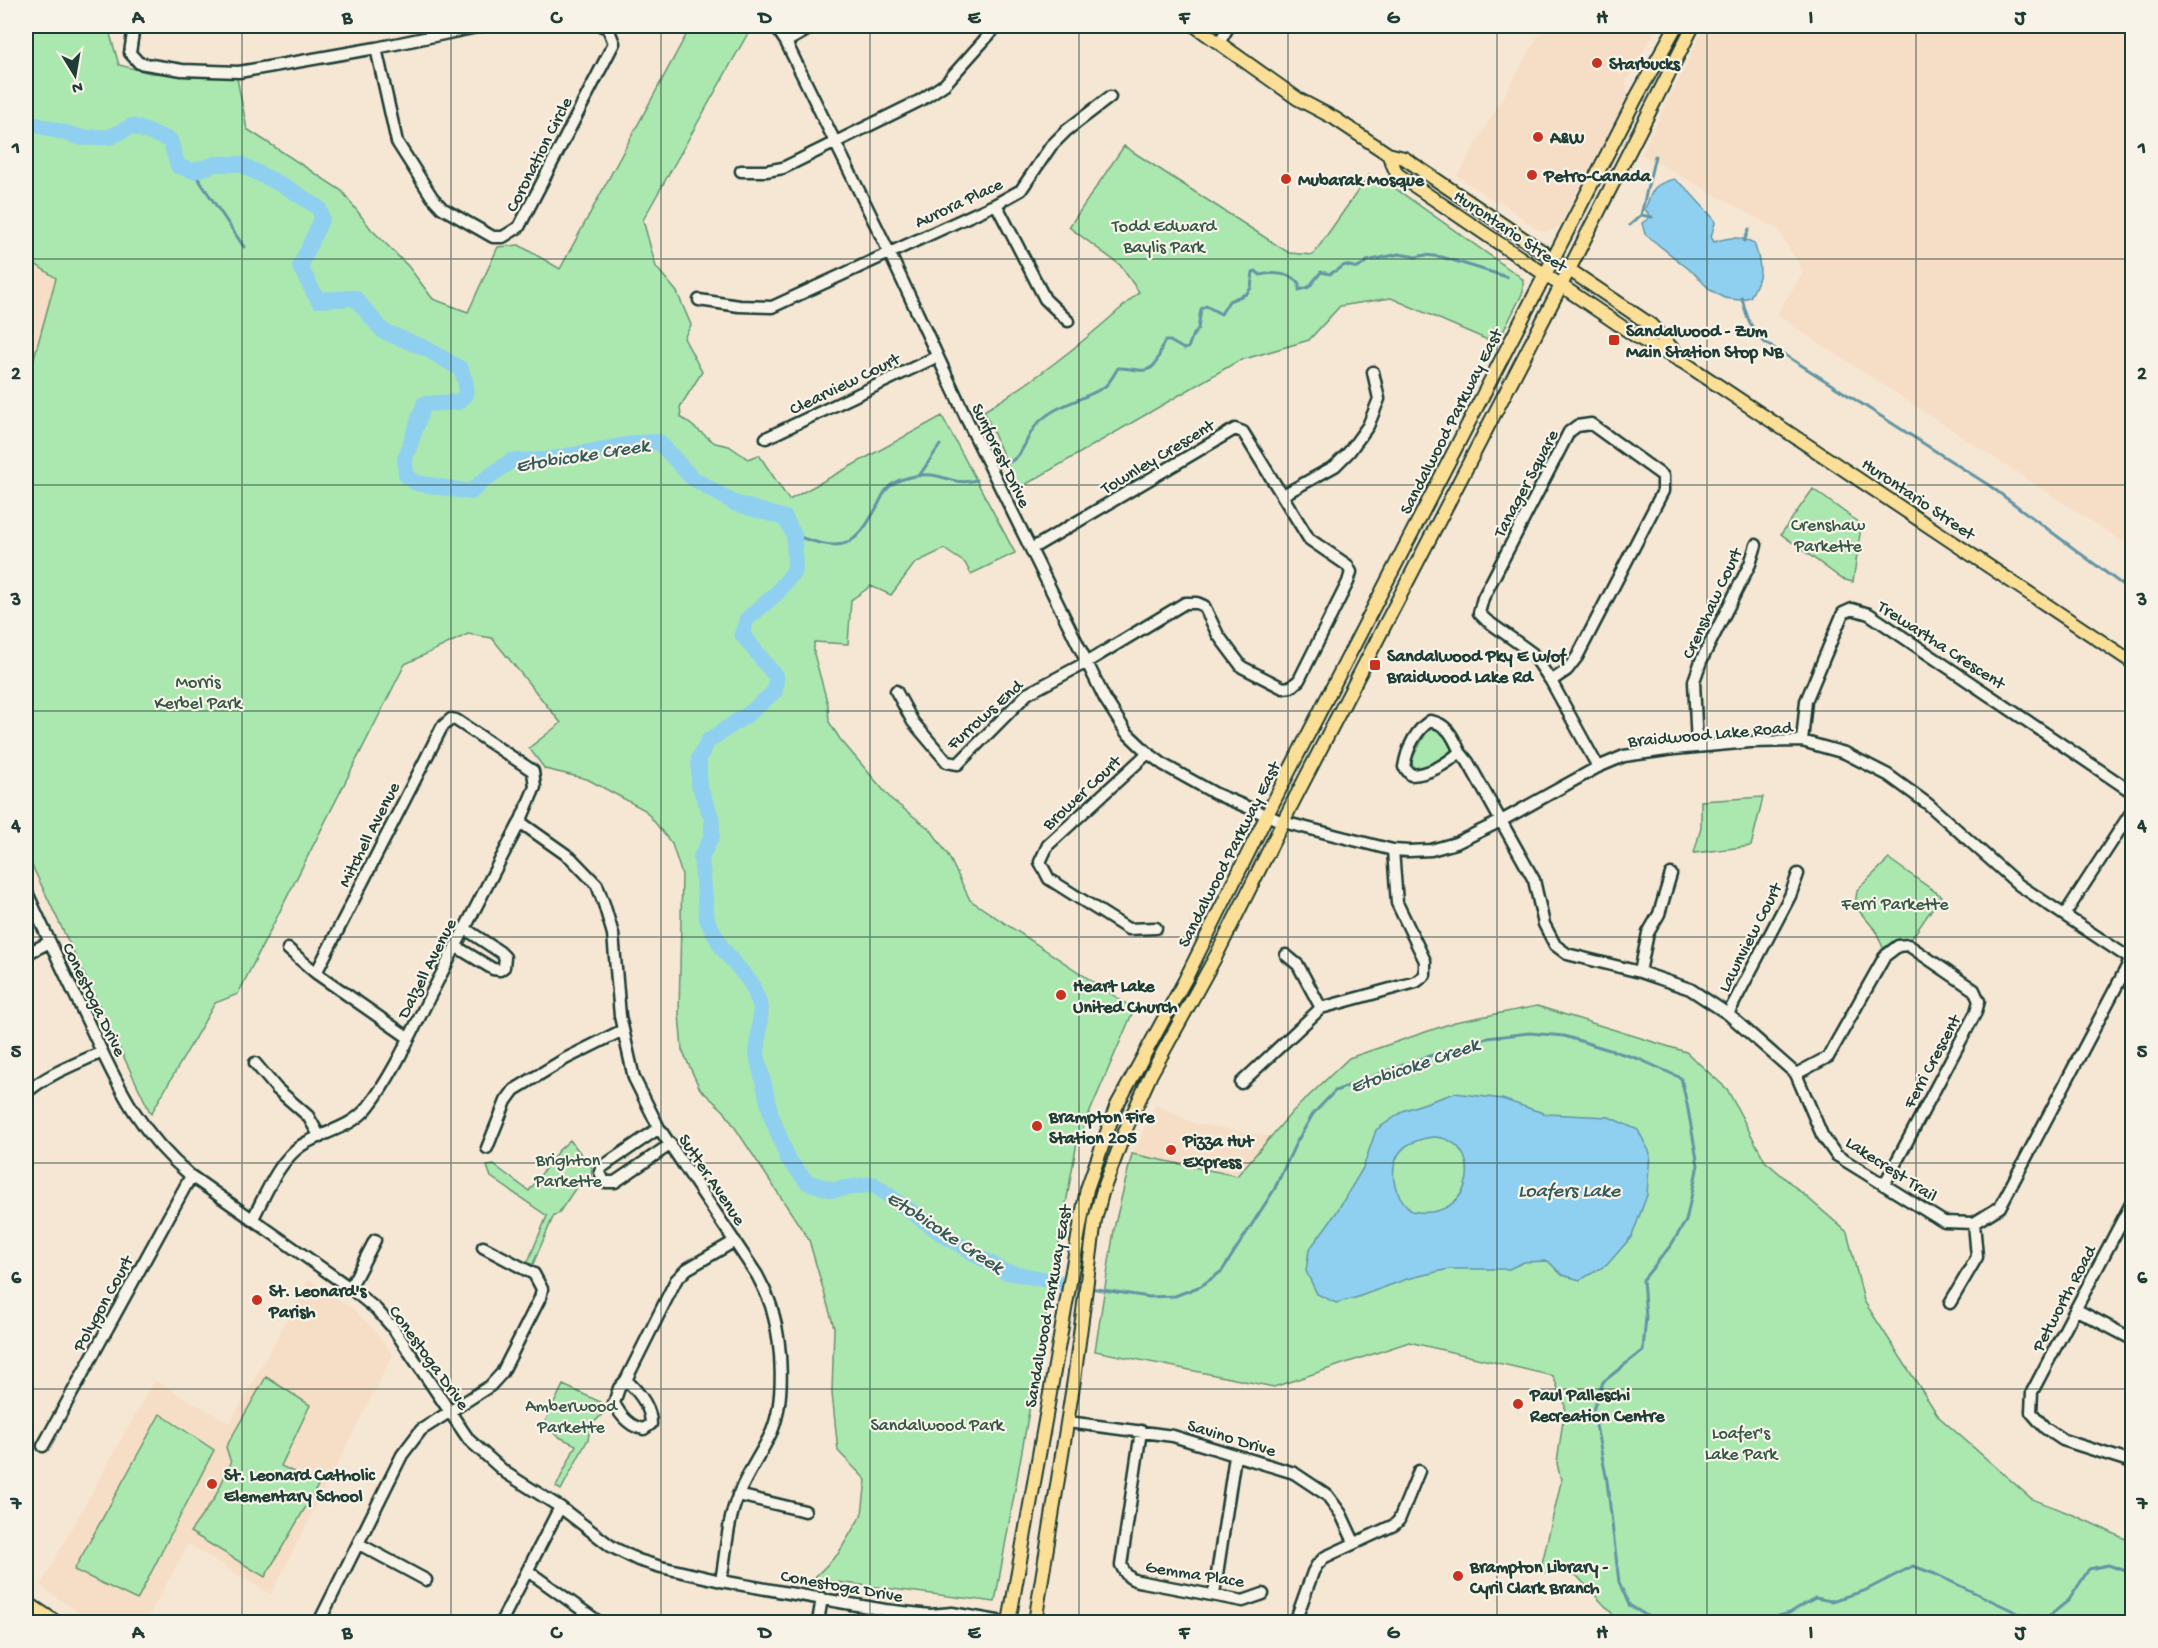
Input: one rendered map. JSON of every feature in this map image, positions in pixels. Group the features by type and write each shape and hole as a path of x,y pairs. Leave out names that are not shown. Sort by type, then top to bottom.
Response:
{"main road":[{"name":"Hurontario Street","path":"1195,26 1298,99 1334,118 1388,154 1404,158 1652,325 1686,364"},
{"name":"Sandalwood Parkway East","path":"1009,1623 1087,1189 1116,1107 1185,980 1553,259 1676,26"},
{"name":"Sandalwood Parkway East","path":"1035,1623 1068,1422 1095,1220 1102,1193 1126,1129 1151,1074 1216,956 1693,26"},
{"name":"Hurontario Street","path":"1388,154 1396,174 1637,338 1686,364 2133,662"},
{"path":"26,1602 56,1623"}],"street":[{"path":"134,26 130,53 139,63 182,70 239,72 376,48 458,28 482,26"},
{"name":"Coronation Circle","path":"376,48 397,142 408,161 442,208 493,237 503,237 519,227 614,43 608,28 602,26"},
{"name":"Sunforest Drive","path":"775,26 786,42 834,144 889,252 936,357 1104,699 1125,732 1164,765 1216,794 1283,822"},
{"path":"786,42 814,26"},
{"path":"1219,43 1229,26"},
{"path":"741,171 783,168 921,100 945,84 996,27"},
{"name":"Aurora Place","path":"699,300 739,306 772,307 996,204 1021,190 1051,146 1067,130 1110,97"},
{"path":"996,204 1045,299 1068,321"},
{"name":"Clearview Court","path":"766,438 936,357"},
{"path":"1283,495 1335,466 1349,452 1368,426 1379,399 1373,372"},
{"name":"Tanager Square","path":"1551,681 1567,670 1577,657 1664,491 1664,476 1591,424 1577,426 1569,432 1483,598 1479,612 1486,620 1532,653 1551,681 1598,767"},
{"name":"Townley Crescent","path":"1031,549 1235,429 1244,432 1309,539 1347,565 1351,572 1299,680 1291,687 1283,688 1242,667 1218,635 1204,606 1197,603 1185,603 1087,662"},
{"name":"Crenshaw Court","path":"1697,747 1694,681 1701,661 1750,564 1756,545"},
{"name":"Trewartha Crescent","path":"1802,741 1806,701 1811,685 1843,613 1852,609 1869,614 2133,792"},
{"name":"Furrows End","path":"896,691 913,722 947,762 958,764 1027,694 1087,662"},
{"name":"Mitchell Avenue","path":"316,973 436,736 450,719 457,720"},
{"name":"Dalzell Avenue","path":"252,1220 287,1160 302,1146 340,1129 368,1108 409,1038 520,822 535,787 532,771 457,720"},
{"path":"1430,721 1439,723 1452,733 1460,752 1446,764 1423,774 1412,775 1404,767 1406,751 1420,727 1430,721"},
{"name":"Braidwood Lake Road","path":"1283,822 1393,850 1431,850 1456,843 1501,821 1598,767 1624,756 1697,747 1802,741 1845,753 1888,775 1928,804 2019,885 2132,959"},
{"name":"Lakecrest Trail","path":"1460,752 1468,762 1534,880 1544,924 1555,945 1567,954 1640,972 1690,989 1728,1014 1796,1074 1822,1135 1836,1155 1944,1222 1974,1223"},
{"name":"Brower Court","path":"1148,753 1048,845 1040,862 1049,879 1128,929 1156,928"},
{"path":"2065,914 2133,811"},
{"name":"Sutter Avenue","path":"520,822 571,858 597,885 613,934 615,972 623,1030 634,1078 659,1128 757,1275 768,1296 775,1320 780,1357 778,1404 773,1429 738,1495 722,1581"},
{"path":"1241,1083 1321,1008 1416,982 1425,975 1425,962 1397,903 1393,850"},
{"path":"1640,972 1648,933 1659,914 1671,874"},
{"name":"Lawnview Court","path":"1728,1014 1791,896 1798,874"},
{"name":"Conestoga Drive","path":"26,890 102,1052 136,1118 173,1162 190,1176 350,1288 376,1309 393,1328 469,1440 506,1473 560,1507 612,1547 638,1560 661,1567 722,1581 929,1619 952,1613 1003,1623"},
{"path":"455,946 493,969 500,970 504,966 505,957 500,952 464,928"},
{"path":"26,954 50,942"},
{"name":"Ferri Crescent","path":"1796,1074 1828,1057 1884,956 1898,946 1908,945 1974,990 1979,1001 1976,1012 1884,1185"},
{"path":"288,949 316,973 409,1038"},
{"path":"1286,954 1298,965 1321,1008"},
{"path":"1950,1303 1977,1257 1974,1223 2000,1208 2132,959"},
{"path":"486,1148 506,1101 514,1090 565,1059 623,1030"},
{"path":"26,1093 34,1085 53,1074 102,1052"},
{"path":"255,1063 277,1089 308,1116 320,1137"},
{"path":"659,1128 602,1167 600,1172 604,1182 615,1182 671,1144"},
{"name":"Polygon Court","path":"43,1446 190,1176"},
{"name":"Petworth Road","path":"2133,1202 2032,1392 2031,1412 2045,1428 2063,1440 2133,1462"},
{"path":"350,1288 375,1240"},
{"path":"626,1380 676,1280 687,1269 735,1241"},
{"path":"319,1623 402,1455 421,1430 449,1410 490,1386 502,1373 542,1289 534,1274 483,1247"},
{"path":"2077,1310 2133,1339"},
{"name":"Savino Drive","path":"1068,1422 1173,1436 1294,1473 1327,1495 1341,1514 1354,1542"},
{"name":"Gemma Place","path":"1141,1431 1121,1564 1125,1572 1131,1580 1243,1601 1263,1594"},
{"path":"1214,1594 1235,1456"},
{"path":"1294,1623 1317,1564 1325,1557 1354,1542 1394,1525 1399,1520 1419,1471"},
{"path":"738,1495 805,1511"},
{"path":"501,1623 560,1507"},
{"path":"359,1544 426,1580"},
{"path":"528,1571 599,1623"},
{"path":"818,1623 822,1598"},
{"path":"929,1619 940,1623"}],"shaded area":[{"path":"1544,26 1658,26 1626,82 1628,96 1560,225 1544,232 1536,229 1499,200 1497,203 1457,176"},
{"path":"1705,26 2132,26 2132,548 1776,315 1803,272 1778,230 1641,154"},
{"path":"26,258 56,278 26,387"},
{"path":"1156,1104 1193,1123 1272,1136 1237,1176 1132,1154"},
{"name":"St. Leonard Catholic Elementary School","path":"309,1279 353,1309 374,1329 393,1355 271,1595 188,1544 146,1622 92,1622 40,1586 154,1380 230,1423"}],"green space":[{"path":"26,26 92,26 110,34 119,65 150,73 237,78 247,129 342,191 371,229 408,266 433,299 468,312 498,247 519,245 560,269 691,26 752,26 643,220 656,267 677,292 691,325 684,338 702,372 680,407 681,417 715,443 729,446 748,459 759,455 789,500 942,416 1015,553 971,574 965,563 944,549 915,563 891,595 871,586 851,600 848,644 814,642 814,654 828,705 829,722 840,739 891,799 931,830 948,855 970,900 1134,1009 1077,1142 995,1602 813,1579 838,1554 862,1514 866,1480 838,1451 832,1393 834,1327 809,1240 724,1111 700,1089 682,1050 679,1014 682,875 672,844 645,810 587,779 545,769 529,748 561,723 492,638 468,634 405,664 238,994 215,1003 151,1114 26,853 26,387 56,278 26,258"},
{"name":"Todd Edward Baylis Park","path":"1124,146 1289,253 1313,255 1369,175 1396,189 1519,276 1523,280 1523,292 1497,344 1391,298 1340,306 1309,340 1238,361 1018,489 984,411 1025,385 1064,356 1139,292 1120,265 1069,227"},
{"name":"Crenshaw Parkette","path":"1813,489 1858,522 1861,527 1853,582 1842,579 1781,534"},
{"path":"1431,728 1439,730 1446,736 1451,752 1422,770 1415,769 1411,761 1427,731"},
{"path":"1763,797 1751,846 1694,853 1701,828 1701,801"},
{"name":"Ferri Parkette","path":"1889,859 1941,896 1909,942 1883,948 1876,931 1855,906 1857,890"},
{"name":"Loafer's Lake Park","path":"1537,1006 1686,1052 1727,1089 1765,1161 1847,1232 1864,1301 1939,1417 2032,1499 2132,1542 2132,1622 1620,1622 1576,1575 1540,1572 1562,1478 1557,1463 1565,1406 1553,1376 1409,1342 1274,1387 1095,1351 1115,1224 1132,1154 1237,1176 1293,1111 1349,1058 1455,1022"},
{"name":"Brighton Parkette","path":"570,1140 592,1168 591,1176 575,1189 558,1214 554,1215 533,1264 527,1264 547,1216 491,1177 487,1166 494,1165 529,1191 558,1151"},
{"path":"266,1377 310,1405 281,1466 319,1484 265,1577 190,1532 214,1499 231,1463 226,1447"},
{"name":"Amberwood Parkette","path":"563,1385 605,1404 607,1410 591,1425 588,1439 561,1490 556,1487 576,1445 557,1436 544,1424"},
{"path":"160,1414 214,1450 137,1600 74,1570"}],"water":[{"path":"1674,179 1686,188 1714,219 1711,237 1714,242 1734,238 1754,243 1760,271 1750,297 1739,300 1724,298 1710,290 1695,274 1645,234 1642,223 1648,219 1649,215 1645,209 1652,192 1661,183"},
{"name":"Loafers Lake","path":"1455,1093 1502,1099 1546,1114 1609,1117 1638,1130 1650,1153 1647,1195 1632,1236 1607,1265 1580,1280 1562,1275 1548,1261 1524,1262 1509,1269 1449,1269 1407,1279 1336,1303 1317,1294 1306,1271 1309,1250 1336,1213 1363,1168 1376,1130 1405,1110","holes":["1433,1137 1450,1141 1461,1151 1467,1164 1467,1179 1461,1194 1450,1205 1433,1212 1411,1211 1396,1188 1394,1165 1397,1158 1407,1146 1421,1139"]}],"waterway":[{"name":"Etobicoke Creek","path":"26,122 83,138 110,137 132,126 170,140 178,166 193,171 216,164 240,164 288,188 319,208 322,218 300,267 318,300 355,298 383,331 427,349 461,369 466,384 465,396 458,402 424,404 405,459 406,475 416,483 471,492 511,461 545,460 636,443 659,442 691,477 734,503 785,518 794,535 795,570 777,593 747,619 742,634 776,677 775,691 751,712 708,741 699,758 699,785 712,819 712,836 701,857 707,920 722,948 751,983 761,1007 757,1055 771,1115 788,1159 807,1182 833,1190 873,1184 945,1236 1003,1271 1062,1283"},
{"path":"1641,215 1655,156"},
{"path":"193,171 244,247"},
{"path":"1630,225 1641,215 1652,217"},
{"path":"1744,241 1749,229"},
{"path":"1010,462 1019,454 1039,422 1062,406 1104,387 1118,368 1143,370 1151,368 1157,361 1165,341 1170,341 1184,349 1188,348 1198,329 1201,309 1206,306 1221,314 1229,301 1246,294 1251,288 1253,272 1256,271 1260,275 1286,275 1299,283 1299,290 1309,287 1321,272 1330,274 1345,265 1358,268 1367,261 1399,254 1416,257 1425,255 1442,257 1507,277"},
{"path":"1742,298 1753,329 1770,346 1990,486 2132,592"},
{"path":"919,476 940,445"},
{"path":"794,535 825,544 846,543 862,530 889,487 900,480 928,475 958,481 977,480"},
{"name":"Etobicoke Creek","path":"1090,1288 1149,1297 1175,1296 1201,1286 1222,1271 1274,1190 1295,1145 1313,1114 1335,1091 1414,1061 1487,1038 1529,1033 1564,1036 1639,1059 1681,1078 1698,1165 1686,1221 1671,1245 1643,1280 1646,1317 1643,1350 1603,1382 1593,1410 1607,1481 1619,1582 1629,1605 1657,1622"},
{"name":"Etobicoke Creek","path":"1757,1622 1789,1613 1815,1598 1831,1601 1864,1591 1913,1566 2022,1615 2048,1617 2069,1600 2089,1569 2108,1565 2132,1573"}],"place":[{"name":"Starbucks","path":"1597,63"},
{"name":"A&W","path":"1538,137"},
{"name":"Petro-Canada","path":"1532,175"},
{"name":"Mubarak Mosque","path":"1286,179"},
{"name":"Sandalwood - Zum Main Station Stop NB","path":"1614,340"},
{"name":"Sandalwood Pky E w/of Braidwood Lake Rd","path":"1375,665"},
{"name":"Heart Lake United Church","path":"1061,995"},
{"name":"Brampton Fire Station 205","path":"1037,1126"},
{"name":"Pizza Hut Express","path":"1171,1150"},
{"name":"St. Leonard's Parish","path":"257,1300"},
{"name":"Paul Palleschi Recreation Centre","path":"1518,1404"},
{"name":"St. Leonard Catholic Elementary School","path":"212,1484"},
{"name":"Brampton Library - Cyril Clark Branch","path":"1458,1576"}],"park label":[{"name":"Morris Kerbel Park","path":"198,691"},
{"name":"Sandalwood Park","path":"937,1424"}]}
